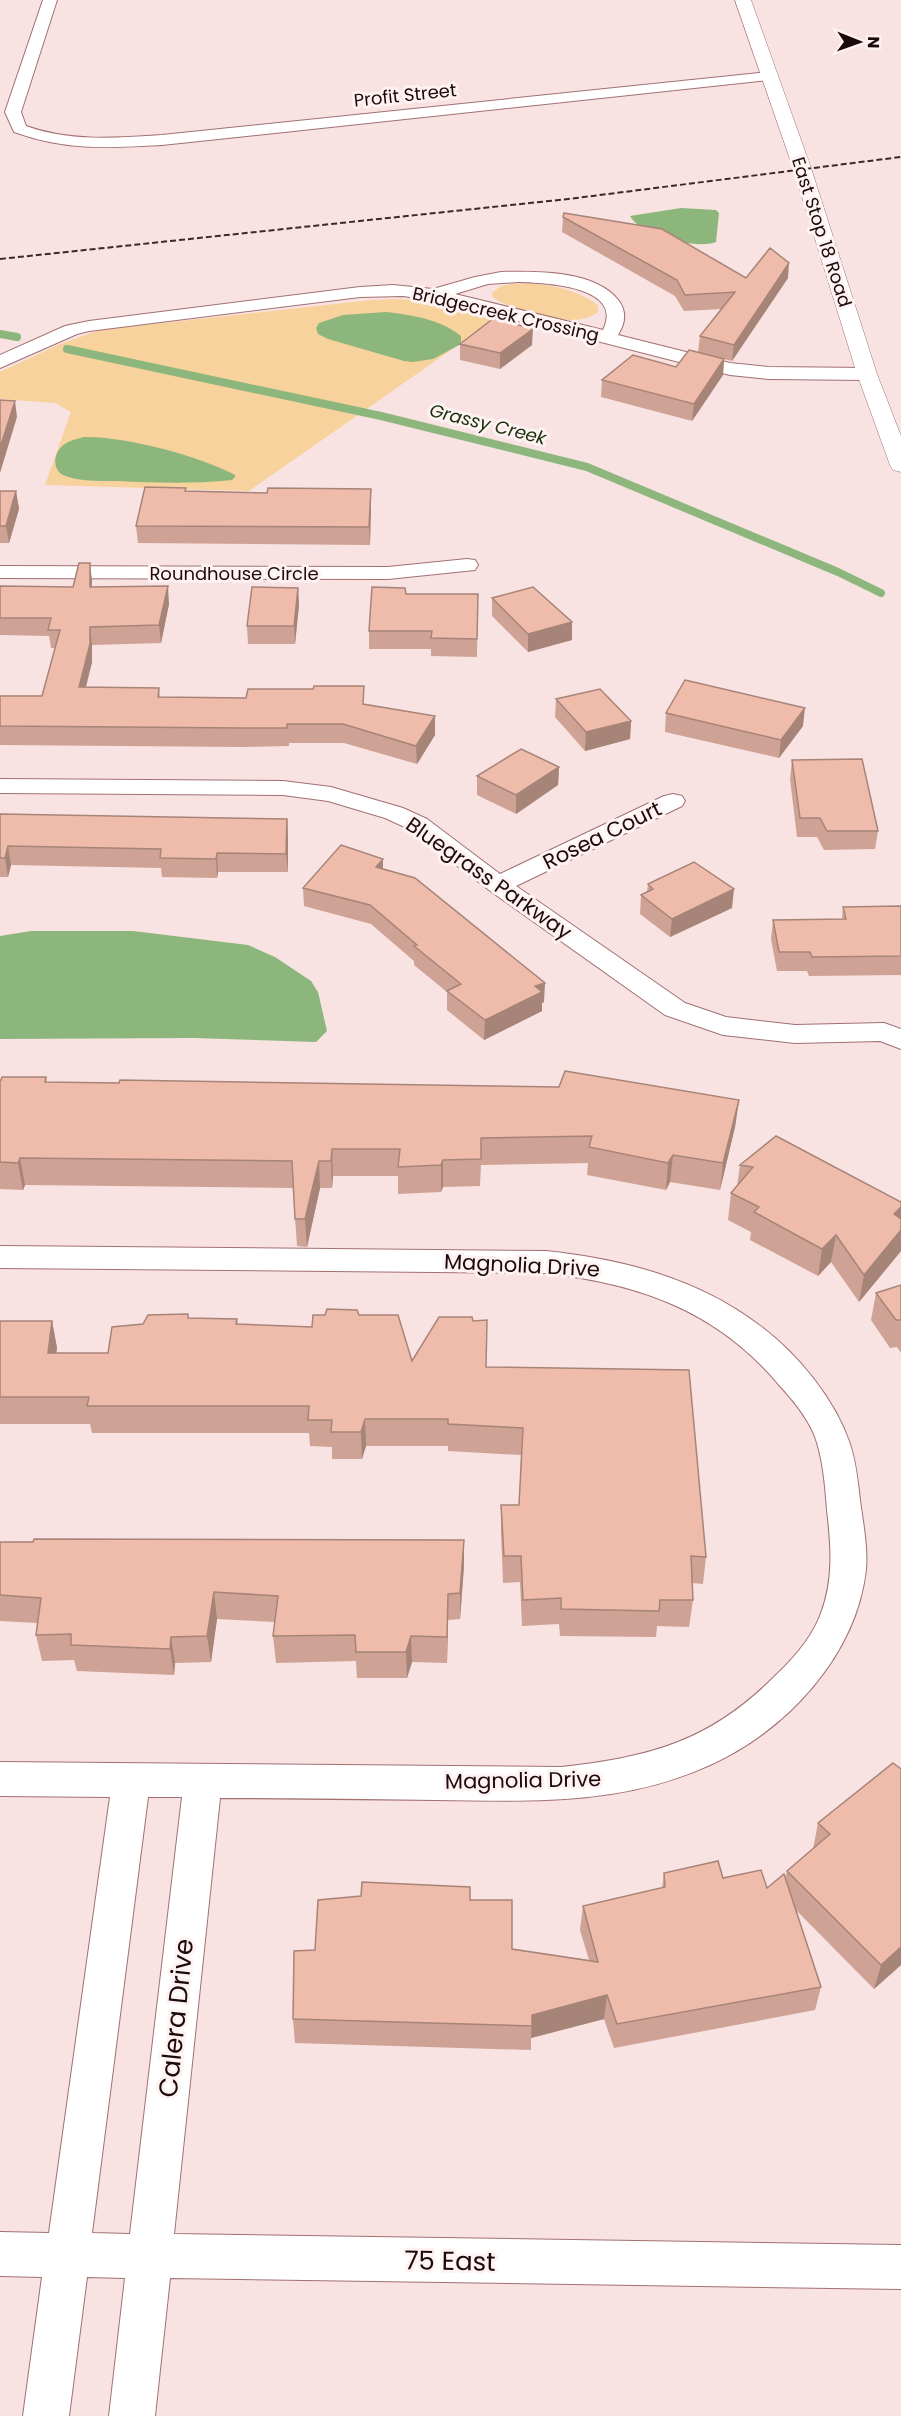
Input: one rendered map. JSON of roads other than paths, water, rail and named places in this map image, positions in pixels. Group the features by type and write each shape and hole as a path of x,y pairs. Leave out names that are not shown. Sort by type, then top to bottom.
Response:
{"street":[{"name":"Profit Street","path":"50,0 13,112 19,129 45,138 90,144 162,140 769,76"},
{"name":"East Stop 18 Road","path":"743,0 867,374 901,465"},
{"path":"434,295 469,284 497,279 531,277 572,282 600,293 609,300 616,318 615,327 606,338"},
{"name":"Bridgecreek Crossing","path":"2,361 71,330 109,322 360,292 397,290 434,295 748,372 867,374"},
{"name":"Roundhouse Circle","path":"0,572 388,573 467,565"},
{"name":"Bluegrass Parkway","path":"0,786 283,788 331,794 394,813 418,824 498,885 675,1009 723,1026 795,1034 895,1032"},
{"name":"Rosea Court","path":"498,885 673,801"},
{"name":"Magnolia Drive","path":"0,1257 546,1262 617,1271 691,1297 747,1332 772,1352 814,1406 829,1433 838,1461 847,1534 848,1574 838,1616 817,1652 793,1683 766,1709 698,1753 652,1769 609,1779 561,1784 203,1779 0,1779"},
{"name":"Calera Drive","path":"132,2416 148,2256 203,1779"},
{"path":"46,2416 131,1780"},
{"name":"75 East","path":"0,2254 901,2267"}],"waterway":[{"name":"Grassy Creek","path":"0,334 17,337"},
{"name":"Grassy Creek","path":"67,349 381,416 587,467 838,572 881,593"}],"railway":[{"path":"0,259 568,199 901,157"}]}
